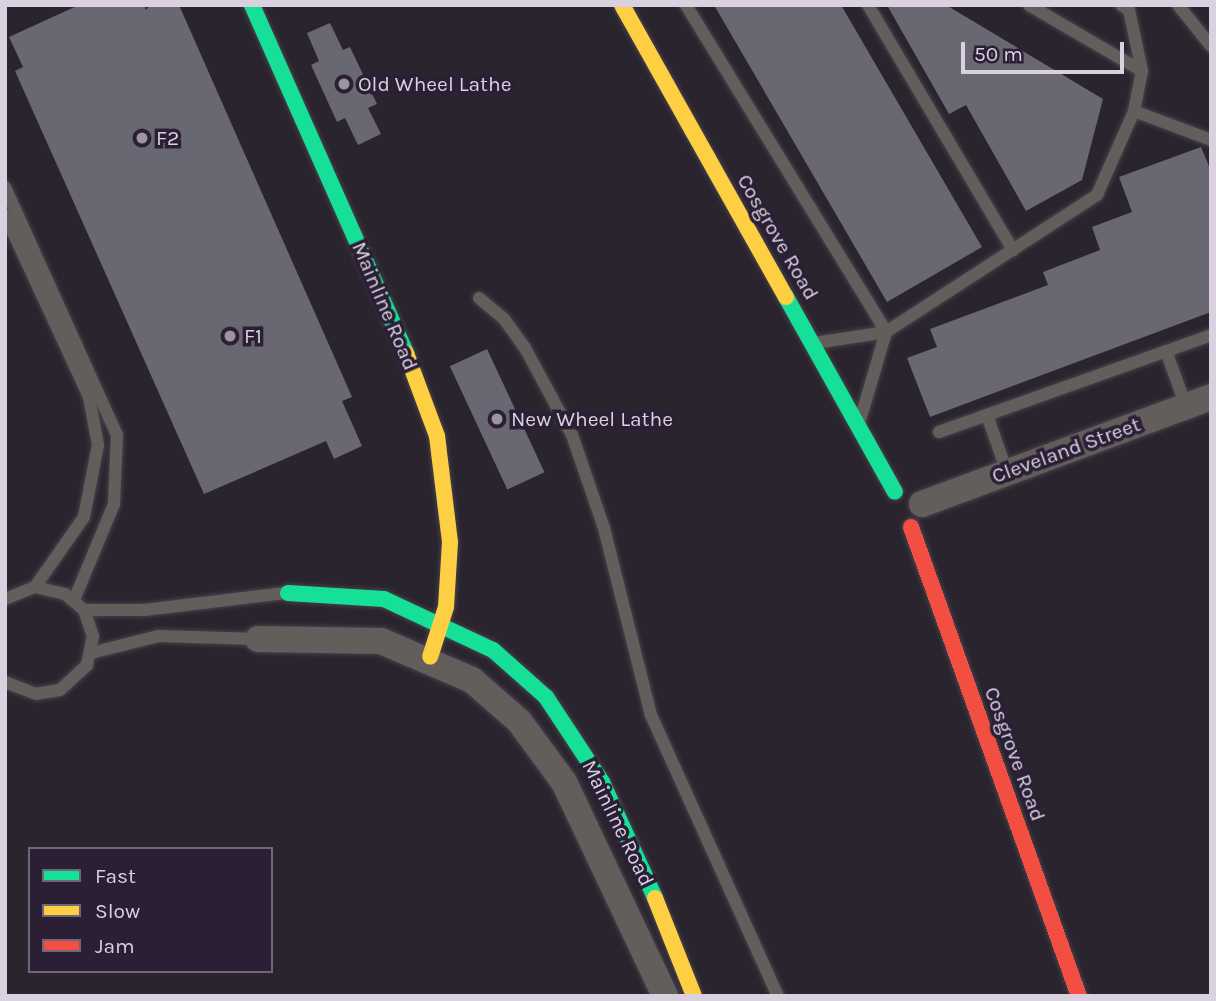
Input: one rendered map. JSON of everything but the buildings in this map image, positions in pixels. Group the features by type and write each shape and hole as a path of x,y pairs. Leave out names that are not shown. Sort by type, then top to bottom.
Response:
{"street":[{"name":"Mainline Road","path":"252,5 412,367 437,436 450,542 442,624 430,657"},
{"name":"Cosgrove Road","path":"622,5 815,344 895,492"},
{"name":"Cleveland Street","path":"917,515 1007,472 1211,397"},
{"path":"884,509 895,492 914,493 917,515 892,525"},
{"name":"Cosgrove Road","path":"917,515 1079,996"},
{"name":"Mainline Road","path":"288,593 384,599 493,650 546,697 602,782 671,932 694,996"},
{"name":"Mainline Road","path":"258,639 381,641 430,657 472,680 520,721 564,782 665,996"}],"lane":[{"path":"686,5 886,332 859,423"},
{"path":"868,5 1013,250"},
{"path":"1029,5 1142,71"},
{"path":"815,344 886,332 1097,195 1134,111 1142,71 1129,10 1121,5"},
{"path":"1178,5 1211,46"},
{"path":"1134,111 1211,140"},
{"path":"5,187 117,435 114,504 74,600"},
{"path":"5,215 89,397 98,445 84,517 35,587 5,599"},
{"path":"479,298 499,313 525,348 572,435 604,528 651,715 778,996"},
{"path":"939,432 1211,335"},
{"path":"1166,351 1186,405"},
{"path":"987,415 1007,472"},
{"path":"5,682 24,692 60,690 80,675 91,653 91,626 84,610 74,600 35,587"},
{"name":"Mainline Road","path":"84,610 144,610 288,593"},
{"name":"Mainline Road","path":"91,653 158,636 258,639"}],"traffic: fast":[{"path":"252,5 406,353"},
{"path":"786,297 895,492"},
{"path":"288,593 384,599 493,650 546,697 602,782 655,898"}],"traffic: slow":[{"path":"622,5 786,297"},
{"path":"406,353 437,436 450,542 446,607 430,657"},
{"path":"655,898 694,996"}],"traffic: jam":[{"path":"911,527 1079,996"}],"place":[{"name":"Old Wheel Lathe","path":"344,84"},
{"name":"F2","path":"142,138"},
{"name":"F1","path":"230,336"},
{"name":"New Wheel Lathe","path":"497,419"}]}
